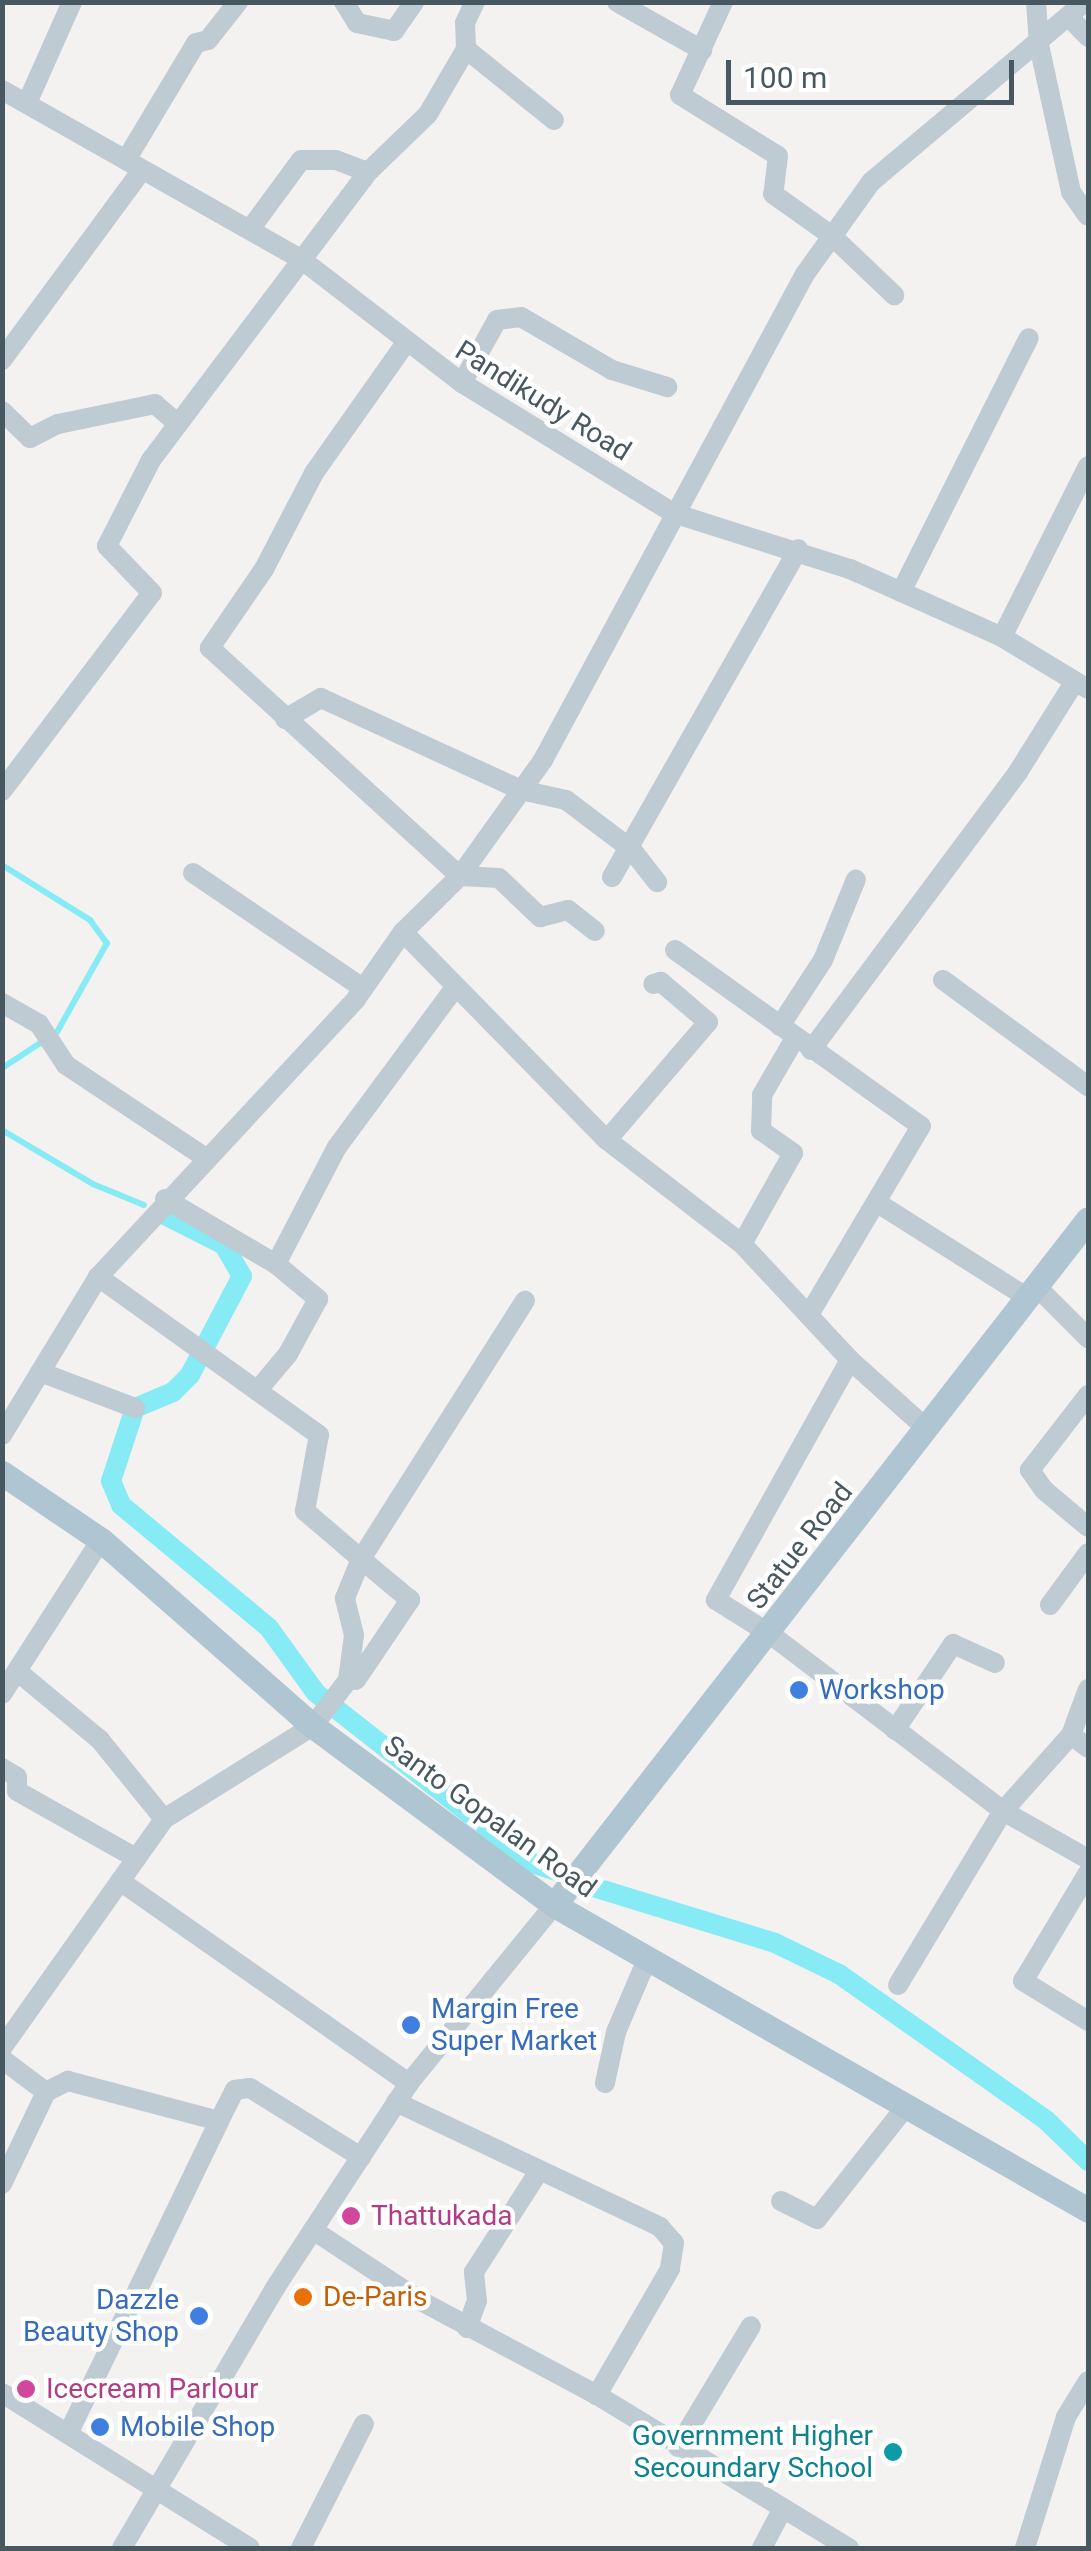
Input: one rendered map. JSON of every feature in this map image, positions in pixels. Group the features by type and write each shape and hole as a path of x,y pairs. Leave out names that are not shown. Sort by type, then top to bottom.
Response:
{"main road":[{"name":"Statue Road","path":"554,1906 770,1634 1088,1218"},
{"name":"Santo Gopalan Road","path":"2,1473 101,1540 324,1711 554,1906 1088,2210"}],"street":[{"path":"27,104 72,2"},
{"path":"2,360 134,165 196,43 208,40 238,2"},
{"path":"344,2 357,23 394,31 414,2"},
{"path":"2,791 152,592 107,546 151,460 368,172 428,114 466,50 465,23 475,2"},
{"path":"617,2 702,50"},
{"path":"723,2 680,95 778,156 773,194 832,236 894,295"},
{"path":"1036,2 1039,45 1071,192 1088,216"},
{"path":"2,1435 98,1277 165,1199 363,988 403,932 460,876 521,790 832,236 871,182 1039,45 1085,2"},
{"path":"1069,17 1088,37"},
{"path":"466,50 554,120"},
{"name":"Pandikudy Road","path":"2,90 301,258 405,344 673,514 798,550 900,592 1002,637 1082,685"},
{"path":"251,228 301,160 336,160 368,172"},
{"path":"1071,192 1088,171"},
{"path":"462,383 497,320 521,316 612,370 666,388"},
{"path":"900,592 1028,338"},
{"path":"405,344 314,473 264,569 210,648 460,876 500,878 540,917 568,910 595,931"},
{"path":"2,411 30,438 58,424 156,404 178,424"},
{"path":"1002,637 1088,466"},
{"path":"612,877 632,850 798,550"},
{"path":"742,1244 793,1153 761,1131 762,1095 796,1038 1018,772 1082,685"},
{"path":"285,719 320,698 521,790 566,800 632,850 657,882"},
{"path":"192,873 363,988"},
{"path":"796,1038 856,879"},
{"path":"403,932 607,1140 742,1244 850,1360 927,1429"},
{"path":"674,950 921,1126 808,1315"},
{"path":"943,980 1088,1086"},
{"path":"607,1140 708,1022 661,982 653,984"},
{"path":"276,1264 336,1147 456,986"},
{"path":"2,1003 48,1038 66,1064 206,1158"},
{"path":"165,1199 276,1264 318,1299 288,1354 257,1391"},
{"path":"876,1202 1032,1292 1088,1338"},
{"path":"98,1277 212,1364 320,1435 304,1511 410,1600 356,1680"},
{"path":"2,2048 164,1819 324,1711 348,1680 354,1634 345,1598 362,1559 525,1300"},
{"path":"850,1360 716,1600 770,1634 1003,1811 1088,1859"},
{"path":"40,1372 134,1408"},
{"path":"1088,1395 1030,1470 1044,1490 1088,1526"},
{"path":"2,1694 101,1540"},
{"path":"1050,1605 1088,1553"},
{"path":"896,1730 953,1644 994,1663"},
{"path":"17,1671 100,1740 164,1819"},
{"path":"898,1985 1003,1811 1071,1734 1088,1689"},
{"path":"1071,1734 1088,1748"},
{"path":"2,1768 17,1777 17,1791 136,1858"},
{"path":"1088,1873 1023,1981 1088,2022"},
{"path":"120,1880 409,2083"},
{"path":"122,2548 153,2487 396,2102 554,1906"},
{"path":"606,2083 616,2032 648,1957"},
{"path":"2,2060 46,2092"},
{"path":"2,2184 46,2092 68,2081 219,2121"},
{"path":"68,2434 235,2090 250,2088 362,2158"},
{"path":"396,2102 660,2227 674,2243 670,2269 598,2396"},
{"path":"781,2201 817,2219 907,2105"},
{"path":"468,2328 477,2301 474,2272 539,2172"},
{"path":"313,2230 468,2328 598,2396 848,2548"},
{"path":"678,2446 751,2326"},
{"path":"1026,2548 1066,2418 1088,2381"},
{"path":"2,2393 250,2548"},
{"path":"302,2548 364,2424"},
{"path":"762,2548 782,2510"}],"waterway":[{"path":"2,865 90,920 107,943 57,1032 2,1068"},
{"path":"2,1130 93,1184 144,1205"},
{"path":"165,1215 224,1245 242,1276 190,1375 173,1392 135,1408 111,1481 121,1505 269,1628 316,1693 532,1863 563,1873"},
{"path":"590,1886 775,1943 839,1974 1046,2120 1088,2161"}],"place":[{"name":"Workshop","path":"799,1690"},
{"name":"Margin Free Super Market","path":"411,2025"},
{"name":"Thattukada","path":"351,2216"},
{"name":"De-Paris","path":"303,2297"},
{"name":"Dazzle Beauty Shop","path":"199,2316"},
{"name":"Icecream Parlour","path":"26,2389"},
{"name":"Mobile Shop","path":"100,2427"},
{"name":"Government Higher Secoundary School","path":"893,2452"}]}
